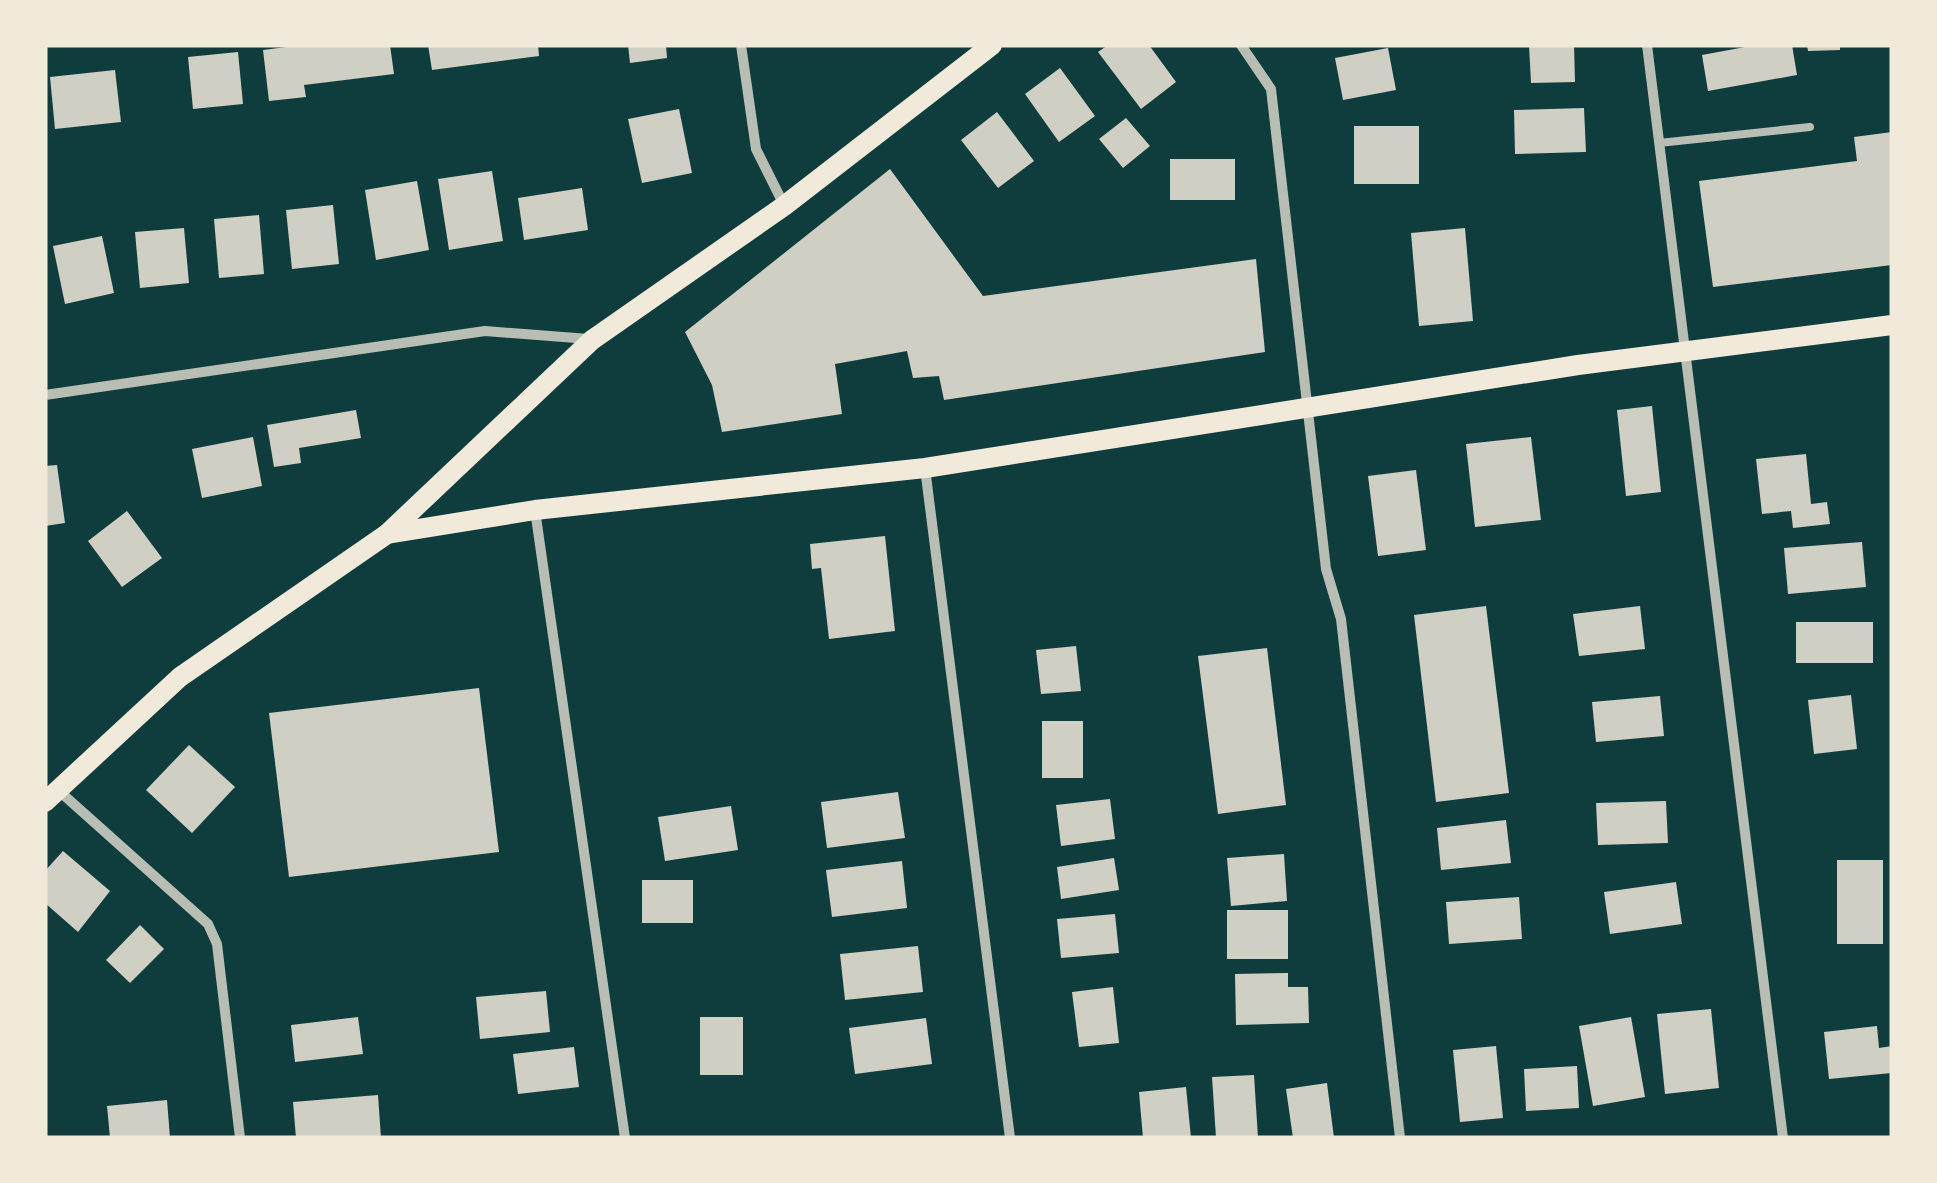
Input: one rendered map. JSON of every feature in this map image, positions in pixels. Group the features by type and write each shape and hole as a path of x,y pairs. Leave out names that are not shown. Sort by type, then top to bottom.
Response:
{"main road":[{"path":"51,796 180,677 386,534 592,340 784,206 992,45"},
{"path":"386,534 536,510 925,468 1686,351 1892,325"}],"street":[{"path":"740,45 756,149 784,206"},
{"path":"1241,45 1272,88 1326,570 1341,618 1400,1138"},
{"path":"1647,45 1783,1138"},
{"path":"45,395 484,331 592,340"},
{"path":"925,468 1010,1138"},
{"path":"536,510 624,1138"},
{"path":"51,796 208,924 217,944 240,1138"}],"lane":[{"path":"1659,143 1810,127"}],"building":[{"path":"302,45 390,45 394,74 304,85 306,97 269,101 263,50"},
{"path":"428,45 538,45 539,56 432,70"},
{"path":"628,45 666,45 667,58 630,63"},
{"path":"1108,45 1149,45 1176,82 1141,109 1098,52"},
{"path":"1529,45 1574,45 1575,82 1531,83"},
{"path":"1756,45 1792,45 1797,75 1708,91 1702,55"},
{"path":"1807,45 1840,45 1840,50 1808,51"},
{"path":"1388,48 1396,90 1343,100 1335,58"},
{"path":"238,52 243,104 193,109 188,57"},
{"path":"1060,68 1095,116 1059,142 1025,94"},
{"path":"115,70 121,122 55,129 50,77"},
{"path":"1584,108 1586,152 1515,154 1514,110"},
{"path":"679,109 692,173 642,183 628,119"},
{"path":"997,112 1034,161 998,188 961,140"},
{"path":"1126,118 1150,146 1123,168 1099,139"},
{"path":"1354,126 1419,126 1419,184 1354,184"},
{"path":"1892,132 1892,265 1713,287 1699,181 1857,161 1854,137"},
{"path":"1170,159 1235,159 1235,200 1170,200"},
{"path":"890,169 983,296 1256,259 1265,352 944,400 939,376 913,378 907,351 835,364 842,414 722,432 712,385 685,332"},
{"path":"492,171 503,241 449,250 438,179"},
{"path":"417,181 429,250 376,260 365,190"},
{"path":"582,188 588,230 524,240 518,198"},
{"path":"333,205 339,264 292,269 286,210"},
{"path":"259,215 264,274 219,278 214,219"},
{"path":"184,228 189,283 140,288 135,232"},
{"path":"1465,228 1473,321 1419,326 1411,233"},
{"path":"102,236 114,293 65,304 53,246"},
{"path":"1652,406 1661,492 1626,496 1617,410"},
{"path":"356,410 361,438 299,448 301,463 274,467 267,425"},
{"path":"253,437 262,486 202,498 192,449"},
{"path":"1531,437 1541,520 1475,527 1466,444"},
{"path":"1806,454 1811,504 1827,502 1830,524 1793,528 1791,511 1762,514 1756,459"},
{"path":"57,465 65,523 45,526 45,466"},
{"path":"1416,470 1426,550 1378,556 1368,476"},
{"path":"127,511 162,558 122,587 88,541"},
{"path":"885,536 895,631 829,639 821,568 812,569 810,544"},
{"path":"1862,542 1866,587 1788,594 1784,548"},
{"path":"1486,606 1509,793 1436,802 1414,615"},
{"path":"1640,606 1645,649 1579,656 1573,614"},
{"path":"1796,622 1873,622 1873,663 1796,663"},
{"path":"1076,646 1081,691 1041,694 1036,650"},
{"path":"1267,648 1286,805 1218,814 1198,656"},
{"path":"479,688 499,852 289,877 269,713"},
{"path":"1851,695 1857,749 1814,754 1808,700"},
{"path":"1660,696 1664,736 1596,742 1592,702"},
{"path":"1042,721 1083,721 1083,778 1042,778"},
{"path":"189,745 235,787 192,833 146,790"},
{"path":"898,792 905,838 827,848 821,802"},
{"path":"1110,799 1115,839 1061,846 1056,805"},
{"path":"1666,801 1668,843 1598,845 1596,803"},
{"path":"731,806 738,850 665,861 658,817"},
{"path":"1506,820 1511,863 1441,870 1437,828"},
{"path":"63,851 110,891 78,932 45,903 45,871"},
{"path":"1284,854 1287,901 1231,906 1227,858"},
{"path":"1114,858 1119,890 1061,899 1057,867"},
{"path":"1837,860 1883,860 1883,944 1837,944"},
{"path":"902,861 907,908 832,917 826,870"},
{"path":"642,880 693,880 693,923 642,923"},
{"path":"1676,882 1682,924 1610,934 1604,892"},
{"path":"1519,897 1522,939 1449,944 1446,902"},
{"path":"1227,910 1288,910 1288,959 1227,959"},
{"path":"1115,914 1119,953 1061,958 1057,919"},
{"path":"140,925 164,949 130,983 106,960"},
{"path":"918,946 923,992 845,1000 840,954"},
{"path":"1288,973 1288,987 1308,987 1309,1023 1236,1025 1235,974"},
{"path":"1113,987 1119,1043 1079,1047 1072,992"},
{"path":"546,991 550,1032 480,1039 476,997"},
{"path":"1711,1009 1719,1088 1665,1094 1657,1014"},
{"path":"358,1017 363,1054 295,1062 291,1025"},
{"path":"700,1017 743,1017 743,1075 700,1075"},
{"path":"1631,1017 1645,1097 1593,1106 1579,1026"},
{"path":"926,1018 932,1064 855,1074 849,1028"},
{"path":"1877,1026 1879,1048 1892,1046 1892,1073 1829,1079 1824,1032"},
{"path":"1496,1046 1503,1118 1460,1122 1453,1050"},
{"path":"574,1047 579,1087 518,1094 513,1054"},
{"path":"1577,1066 1579,1108 1526,1111 1524,1069"},
{"path":"1254,1075 1258,1138 1216,1138 1212,1077"},
{"path":"1327,1083 1334,1138 1293,1138 1286,1089"},
{"path":"1186,1087 1191,1138 1143,1138 1139,1092"},
{"path":"378,1095 381,1138 296,1138 293,1102"},
{"path":"167,1100 170,1138 110,1138 107,1106"}]}
